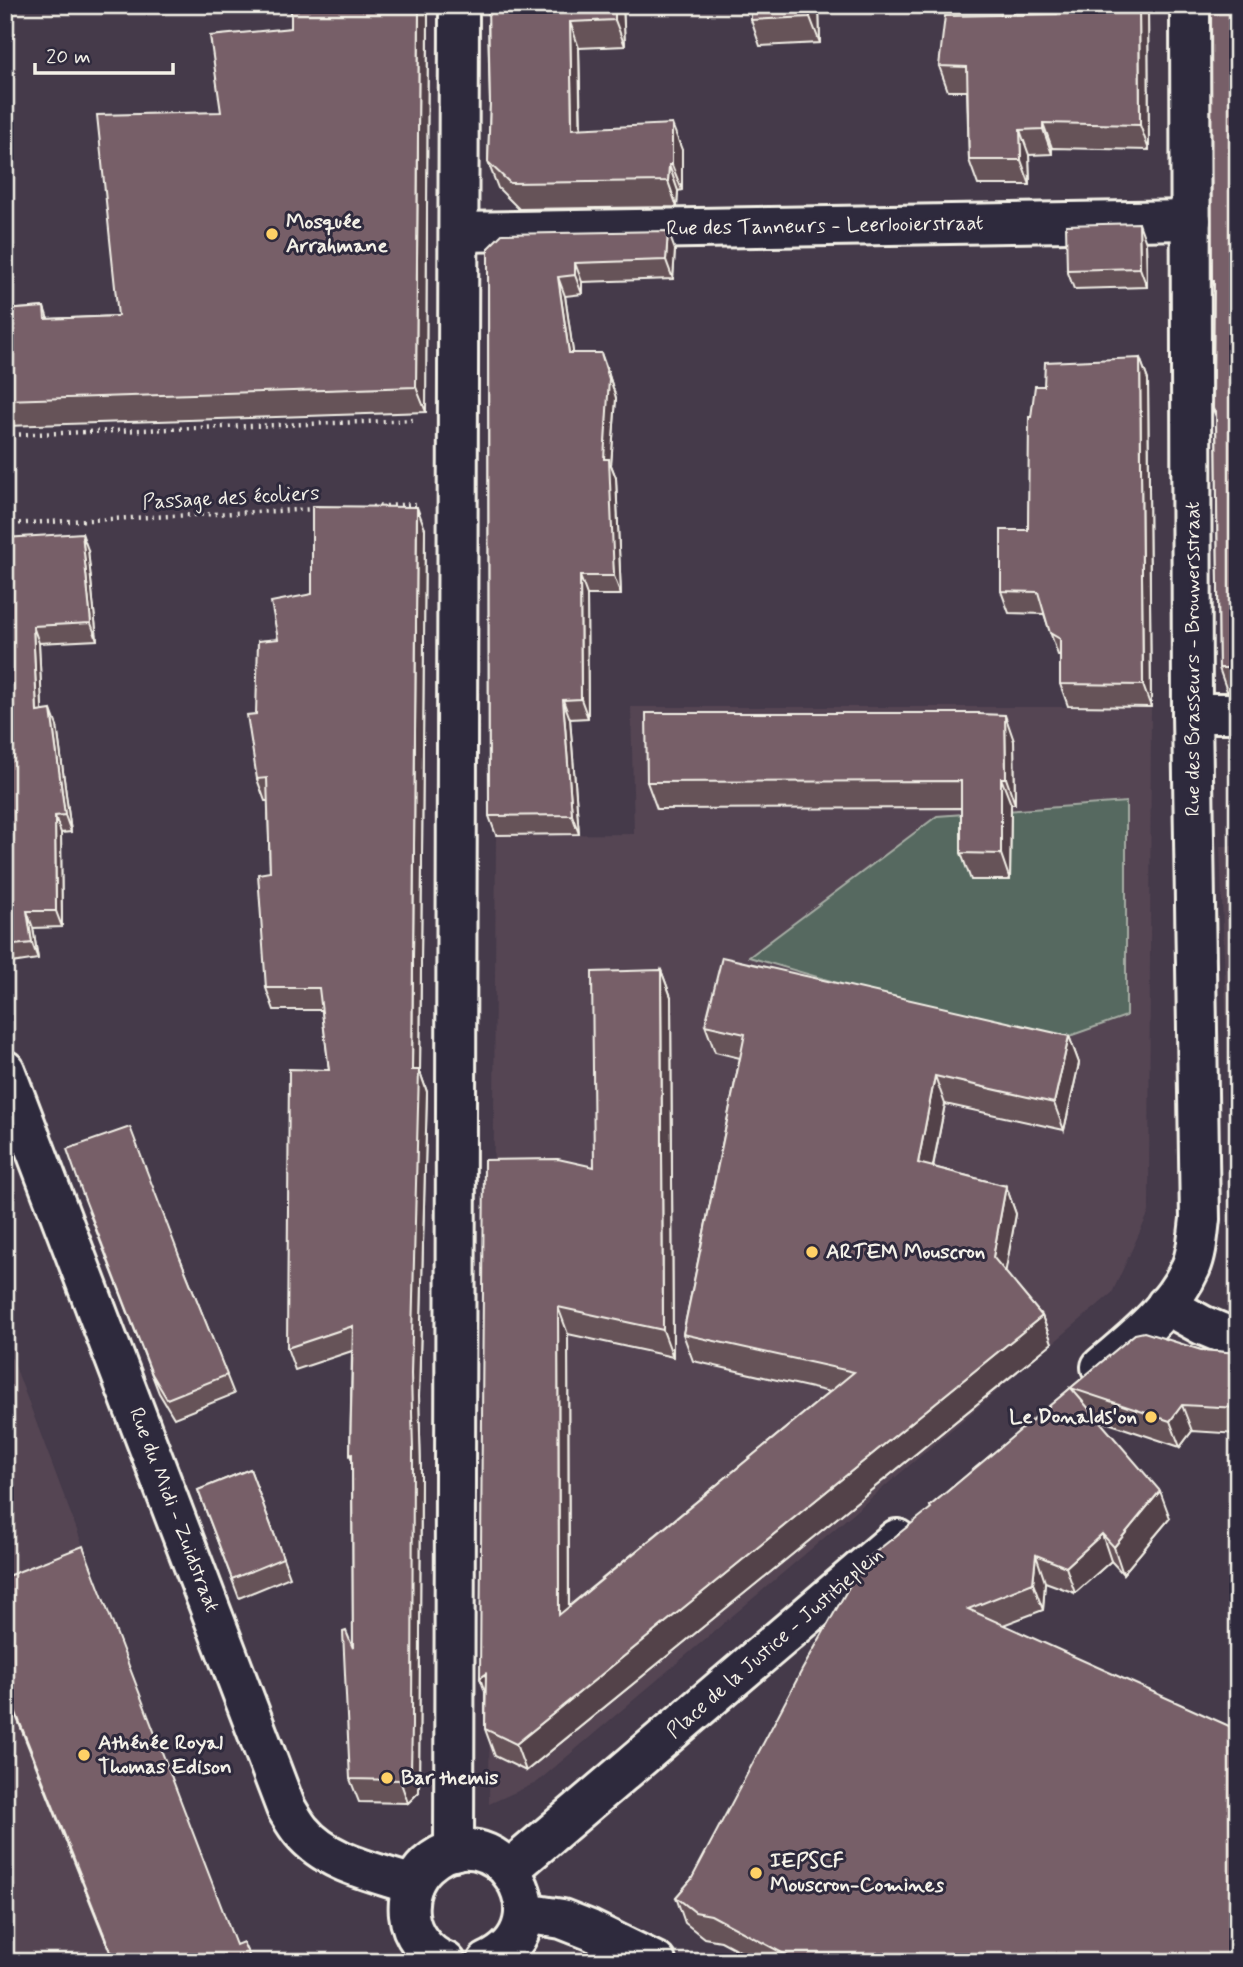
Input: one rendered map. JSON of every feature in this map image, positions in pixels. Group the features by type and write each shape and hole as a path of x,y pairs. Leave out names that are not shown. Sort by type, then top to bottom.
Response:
{"street":[{"path":"454,1851 459,5"},
{"name":"Rue des Brasseurs - Brouwersstraat","path":"1166,1305 1191,1266 1200,1219 1192,713 1190,5"},
{"name":"Rue des Tanneurs - Leerlooierstraat","path":"459,232 1191,220"},
{"path":"1192,713 1238,713"},
{"name":"Rue du Midi - Zuidstraat","path":"5,1070 286,1808 300,1830 329,1855 413,1885"},
{"path":"1078,1386 1141,1333 1166,1305 1202,1325 1238,1340"},
{"name":"Place de la Justice - Justitieplein","path":"510,1869 922,1518"},
{"path":"446,1962 426,1949 414,1933 409,1914 410,1894 425,1867 454,1851 466,1850 490,1854 510,1869 522,1889 522,1924 512,1944 487,1962"},
{"path":"524,1913 562,1919 656,1962"}],"path":[{"path":"5,435 459,419"},
{"path":"362,507 458,502"},
{"name":"Passage des écoliers","path":"5,524 321,509"}],"shaded area":[{"name":"ARTEM Mouscron","path":"631,707 1151,707 1149,1212 1112,1293 536,1783 489,1804 496,835 634,834"},
{"path":"1220,846 1238,846 1238,1315 1237,1315"},
{"name":"Athénée Royal Thomas Edison","path":"12,1358 95,1578 155,1962 5,1962 5,1360"}],"green space":[{"path":"1126,802 1126,1016 1047,1044 749,957 937,816"}],"building":[{"path":"291,5 419,5 416,387 5,400 5,310 44,307 45,319 118,316 97,115 221,112 210,36 291,28"},
{"path":"488,5 615,5 615,20 570,22 572,129 672,124 672,165 669,165 668,181 510,183 488,162"},
{"path":"751,5 810,5 810,17 751,20"},
{"path":"1057,5 1139,5 1140,125 1043,123 1043,129 1020,130 1021,160 969,160 967,67 939,66 945,16 1057,14"},
{"path":"1211,5 1238,5 1238,671 1219,668 1216,411 1213,409"},
{"path":"1139,223 1140,268 1067,270 1066,225"},
{"path":"668,231 666,260 575,263 575,275 558,277 569,353 601,353 609,379 604,459 609,459 614,576 580,576 581,699 563,700 572,815 489,816 488,248 502,234"},
{"path":"1140,358 1143,685 1060,684 1060,639 1050,633 1038,592 1001,591 1001,530 1028,530 1029,417 1035,386 1044,386 1045,362"},
{"path":"312,506 417,507 412,1070 419,1070 411,1374 412,1726 411,1769 400,1780 350,1779 343,1632 346,1631 353,1648 352,1454 350,1455 353,1326 287,1348 289,1069 329,1070 319,988 266,988 258,874 270,872 267,778 257,779 247,715 256,714 258,641 278,639 271,602 312,594"},
{"path":"82,533 91,623 33,626 37,712 51,710 65,815 55,816 56,911 27,911 32,943 5,946 5,538"},
{"path":"646,713 1005,715 1006,778 1001,778 1001,854 961,853 961,781 647,782"},
{"path":"722,957 1069,1036 1054,1103 935,1076 918,1163 1006,1186 993,1257 1042,1316 516,1744 485,1729 486,1674 480,1678 484,1160 558,1159 594,1167 592,972 661,970 663,1330 558,1307 559,1615 854,1372 683,1334 745,1034 705,1025"},
{"path":"130,1127 227,1375 167,1399 152,1374 67,1149"},
{"path":"1144,1332 1201,1350 1238,1353 1238,1408 1182,1405 1170,1421 1071,1388 1160,1491 1114,1547 1102,1534 1066,1567 1036,1555 1033,1583 968,1609 1238,1730 1238,1962 799,1962 711,1915 695,1912 676,1897 691,1880 802,1670 863,1562 931,1508 930,1506 1135,1334"},
{"path":"250,1469 283,1558 232,1579 198,1490"},
{"name":"Athénée Royal Thomas Edison","path":"83,1546 236,1945 243,1942 252,1962 115,1962 5,1685 5,1577"}],"place":[{"name":"Mosquée Arrahmane","path":"272,234"},
{"name":"ARTEM Mouscron","path":"812,1252"},
{"name":"Le Donalds'on","path":"1151,1417"},
{"name":"Athénée Royal Thomas Edison","path":"84,1755"},
{"name":"Bar themis","path":"387,1778"},
{"name":"IEPSCF Mouscron-Comines","path":"756,1873"}]}
